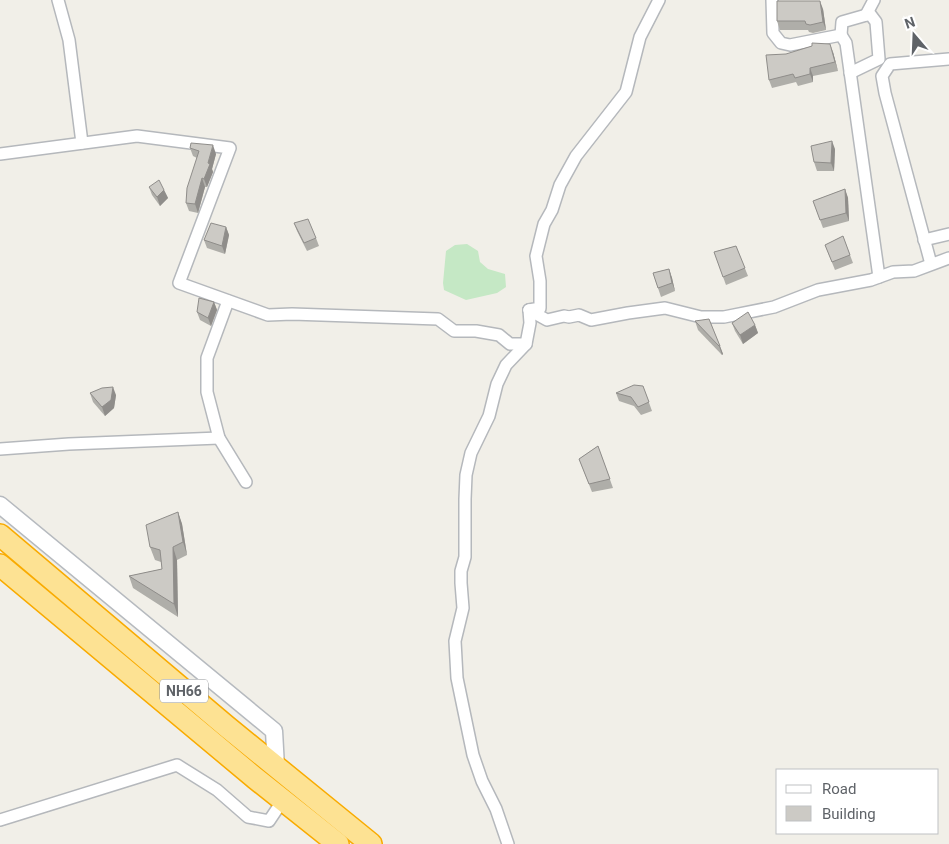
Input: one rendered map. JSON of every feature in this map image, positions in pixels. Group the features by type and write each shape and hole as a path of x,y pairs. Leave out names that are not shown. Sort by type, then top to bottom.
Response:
{"highway":[{"name":"NH66","path":"0,535 276,767 371,844"},
{"name":"NH66","path":"0,565 338,844"}],"street":[{"path":"58,0 68,40 82,143"},
{"path":"529,310 540,308 540,281 536,256 544,224 552,210 560,185 576,156 626,92 640,37 660,0"},
{"path":"772,0 773,33 781,42 790,45 841,35"},
{"path":"866,16 874,0"},
{"path":"850,73 879,59 876,22 870,14 842,22 841,35 846,43 850,73 879,277"},
{"path":"931,264 882,76 890,64 949,59"},
{"path":"0,154 137,136 230,148 179,284 268,315 292,314 438,319 454,331 476,331 499,336 510,344 526,344"},
{"path":"924,240 949,234"},
{"path":"529,310 547,320 579,315 590,320 665,308 701,317 724,317 774,307 818,290 871,280 893,272 914,271 949,258"},
{"path":"228,301 207,358 207,392 219,438 246,482"},
{"path":"508,844 496,809 482,781 473,755 457,678 455,641 463,608 461,571 465,557 466,475 471,453 489,416 497,384 506,365 526,344 530,323 529,310"},
{"path":"0,449 69,444 219,438"},
{"path":"0,505 274,731 276,767"},
{"path":"0,820 177,765 217,790 248,817 269,821 283,800"}],"green space":[{"path":"467,244 478,251 480,262 488,269 505,274 506,287 497,293 466,300 444,290 446,251 455,245"}],"building":[{"path":"777,1 820,1 823,22 810,25 806,24 805,21 777,21"},
{"path":"812,43 830,44 835,62 810,68 810,74 795,78 793,74 769,80 766,55 786,54 812,46"},
{"path":"832,141 831,163 814,162 811,146"},
{"path":"191,143 213,145 208,163 210,164 204,179 202,178 195,204 186,203 187,188 199,151 190,148"},
{"path":"159,180 164,190 157,197 149,187"},
{"path":"845,189 846,213 820,220 813,201"},
{"path":"308,219 316,238 304,243 294,223"},
{"path":"211,223 226,227 222,246 204,240"},
{"path":"843,236 850,255 832,262 825,245"},
{"path":"736,246 745,268 723,277 714,252"},
{"path":"669,269 672,283 658,288 653,273"},
{"path":"199,298 214,302 208,318 197,312"},
{"path":"748,312 755,325 740,335 732,323"},
{"path":"709,319 720,346 695,321"},
{"path":"634,385 643,386 649,402 638,407 631,397 616,393"},
{"path":"113,387 111,400 102,407 90,393 102,388"},
{"path":"598,446 610,479 589,484 579,459"},
{"path":"178,512 183,542 173,547 174,604 129,576 162,569 160,550 150,547 146,525"}]}
